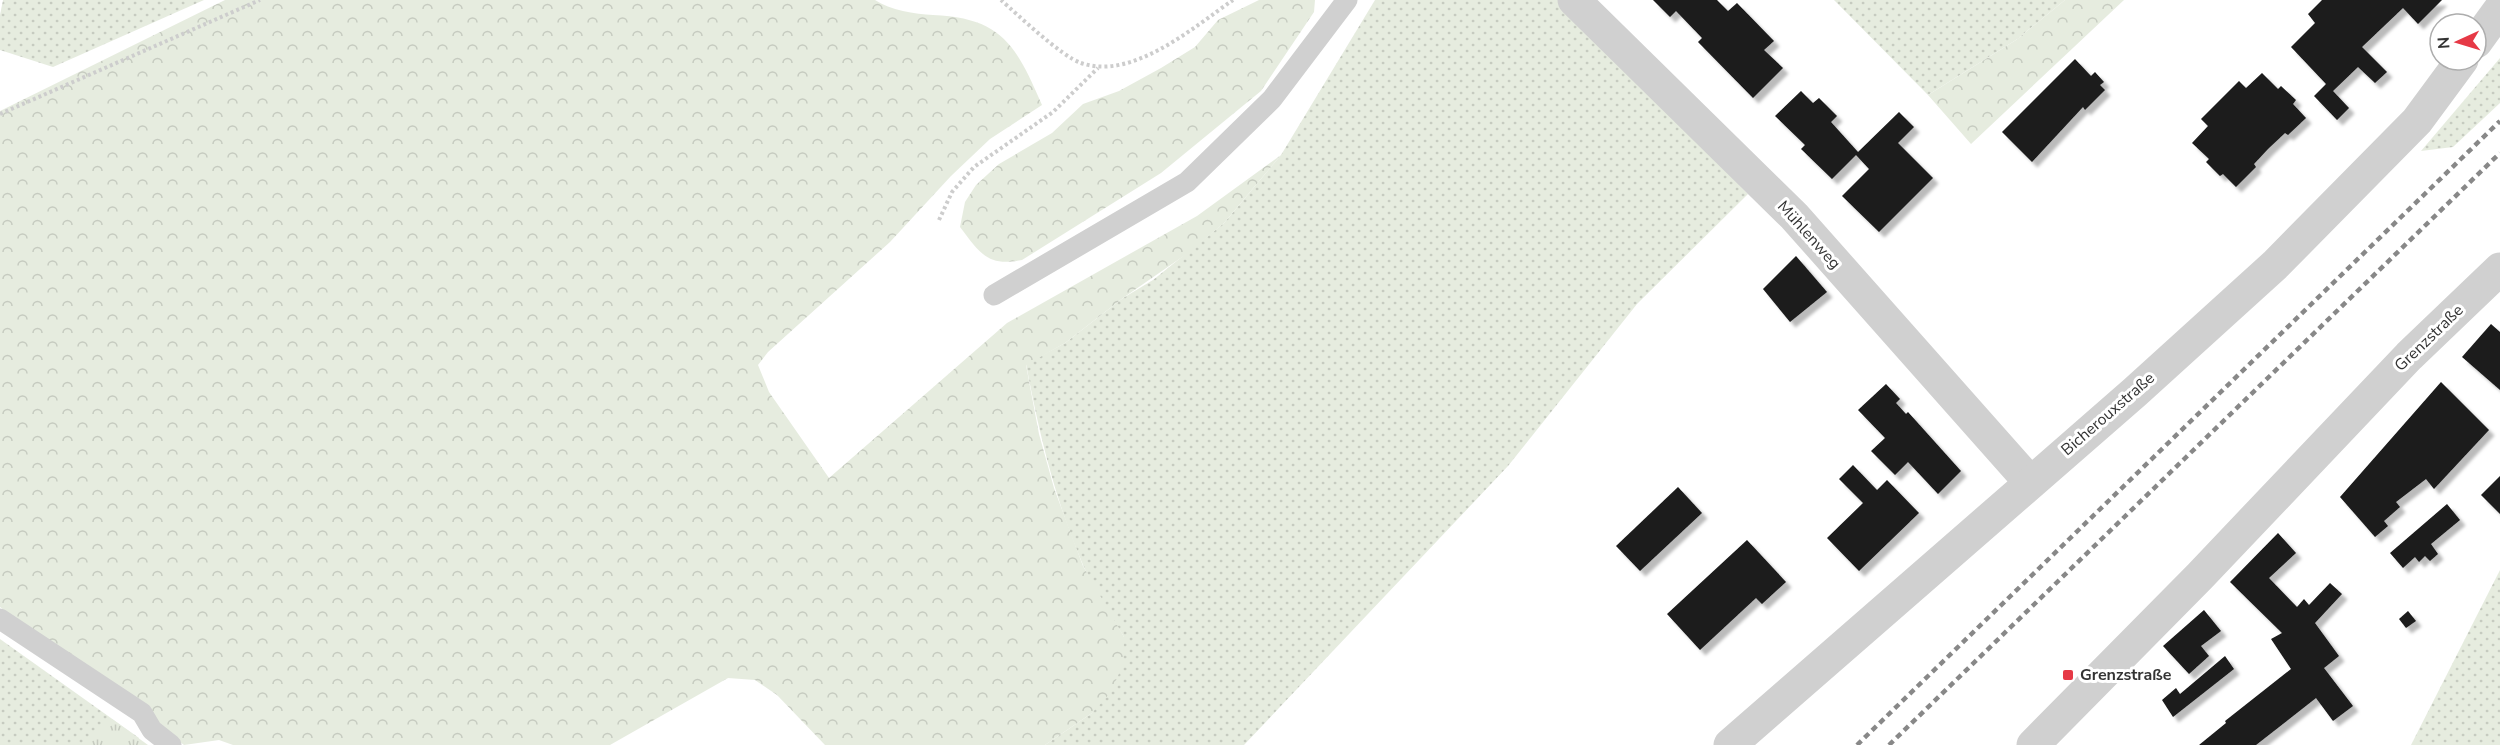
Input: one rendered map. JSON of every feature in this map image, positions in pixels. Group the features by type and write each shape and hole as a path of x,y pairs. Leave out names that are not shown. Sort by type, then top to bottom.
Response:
{"street":[{"name":"Mühlenweg","path":"1574,0 1794,216 2030,482"},
{"path":"2488,26 2500,9"},
{"name":"Bicherouxstraße","path":"1730,745 2275,265 2417,121 2453,72"},
{"name":"Grenzstraße","path":"2033,745 2200,576 2409,356 2500,269"}],"lane":[{"path":"994,295 1187,182 1272,99 1347,0"},
{"path":"0,620 142,713 152,730 171,745"}],"path":[{"path":"0,114 260,0"},
{"path":"1001,0 1025,22 1078,62 1099,68 1142,58 1193,31 1233,0"},
{"path":"939,220 952,192 974,167 1053,112 1099,68"}],"green space":[{"path":"3,0 204,0 53,67 0,50 0,15"},
{"path":"225,0 875,0 903,11 956,17 975,22 991,29 1004,39 1024,66 1042,105 990,139 951,176 890,242 768,352 758,365 769,392 829,478 1007,323 1197,216 1281,155 1224,223 1188,253 1123,298 1065,343 1026,365 1039,434 1054,488 1083,566 1124,637 1123,665 1110,693 1092,713 1045,745 825,745 777,695 755,680 728,678 610,745 233,745 219,740 184,745 0,607 0,111"},
{"path":"1259,0 1315,0 1314,12 1261,91 1161,173 1022,260 1000,261 985,256 979,251 960,227 965,202 976,185 999,164 1052,133 1083,104 1119,91 1161,68 1195,47 1218,20"},
{"path":"1375,0 1560,0 1748,194 1637,304 1508,466 1244,745 1045,745 1092,713 1124,637 1087,574 1064,516 1042,441 1026,364 1065,343 1123,298 1153,280 1224,223 1281,155"},
{"path":"1834,0 2065,0 2016,40 1928,95"},
{"path":"2065,0 2124,0 1971,144 1928,95 2016,40"},
{"path":"2500,58 2500,103 2453,147 2421,151"},
{"path":"2500,570 2500,745 2411,745"},
{"path":"0,639 139,738 137,745 0,745"},
{"path":"112,719 148,745 83,745"}],"building":[{"path":"1653,0 1717,0 1728,11 1737,3 1774,41 1764,50 1783,68 1753,98 1698,42 1702,38 1676,11 1670,17"},
{"path":"2322,0 2442,0 2418,24 2403,8 2362,47 2387,72 2375,83 2358,67 2333,91 2349,108 2337,120 2314,96 2326,84 2291,47 2315,23 2308,14"},
{"path":"2075,59 2091,76 2095,72 2104,82 2100,85 2105,90 2085,110 2083,107 2032,162 2002,132"},
{"path":"2262,73 2278,89 2281,86 2296,100 2293,104 2306,118 2268,149 2254,164 2256,167 2236,187 2206,162 2209,159 2192,143 2208,126 2201,119 2239,81 2246,88"},
{"path":"1801,91 1813,103 1819,98 1837,116 1831,122 1858,152 1899,112 1914,127 1898,143 1933,178 1879,232 1842,196 1869,169 1856,155 1832,179 1801,149 1805,145 1775,116"},
{"path":"1796,256 1827,292 1790,322 1763,289"},
{"path":"2491,324 2500,332 2500,390 2462,357"},
{"path":"2441,382 2489,430 2434,489 2426,479 2396,502 2400,507 2384,521 2388,526 2375,537 2340,497"},
{"path":"1886,384 1900,399 1896,403 1906,414 1908,412 1961,471 1938,494 1908,462 1895,475 1871,451 1885,438 1858,410"},
{"path":"1853,465 1877,490 1887,480 1919,513 1859,571 1827,538 1863,503 1839,479"},
{"path":"2500,476 2500,514 2481,495"},
{"path":"1678,487 1702,513 1640,571 1616,546"},
{"path":"2447,504 2460,520 2431,544 2438,554 2430,561 2425,556 2419,562 2415,557 2403,568 2390,553"},
{"path":"2278,533 2296,553 2269,578 2297,607 2304,599 2309,605 2330,583 2342,594 2315,623 2339,656 2324,668 2353,706 2333,721 2316,698 2256,745 2199,745 2226,723 2225,721 2291,669 2271,639 2282,633 2230,582"},
{"path":"1747,540 1786,582 1762,604 1756,598 1700,650 1667,614"},
{"path":"2204,610 2221,631 2201,646 2209,656 2189,674 2163,646"},
{"path":"2408,611 2416,621 2406,628 2399,619"},
{"path":"2225,656 2234,669 2173,717 2162,700 2176,688 2180,694"}],"railway":[{"path":"1857,745 2500,121"},
{"path":"1889,745 2500,153"}],"place":[{"name":"Grenzstraße","path":"2068,675"}]}
